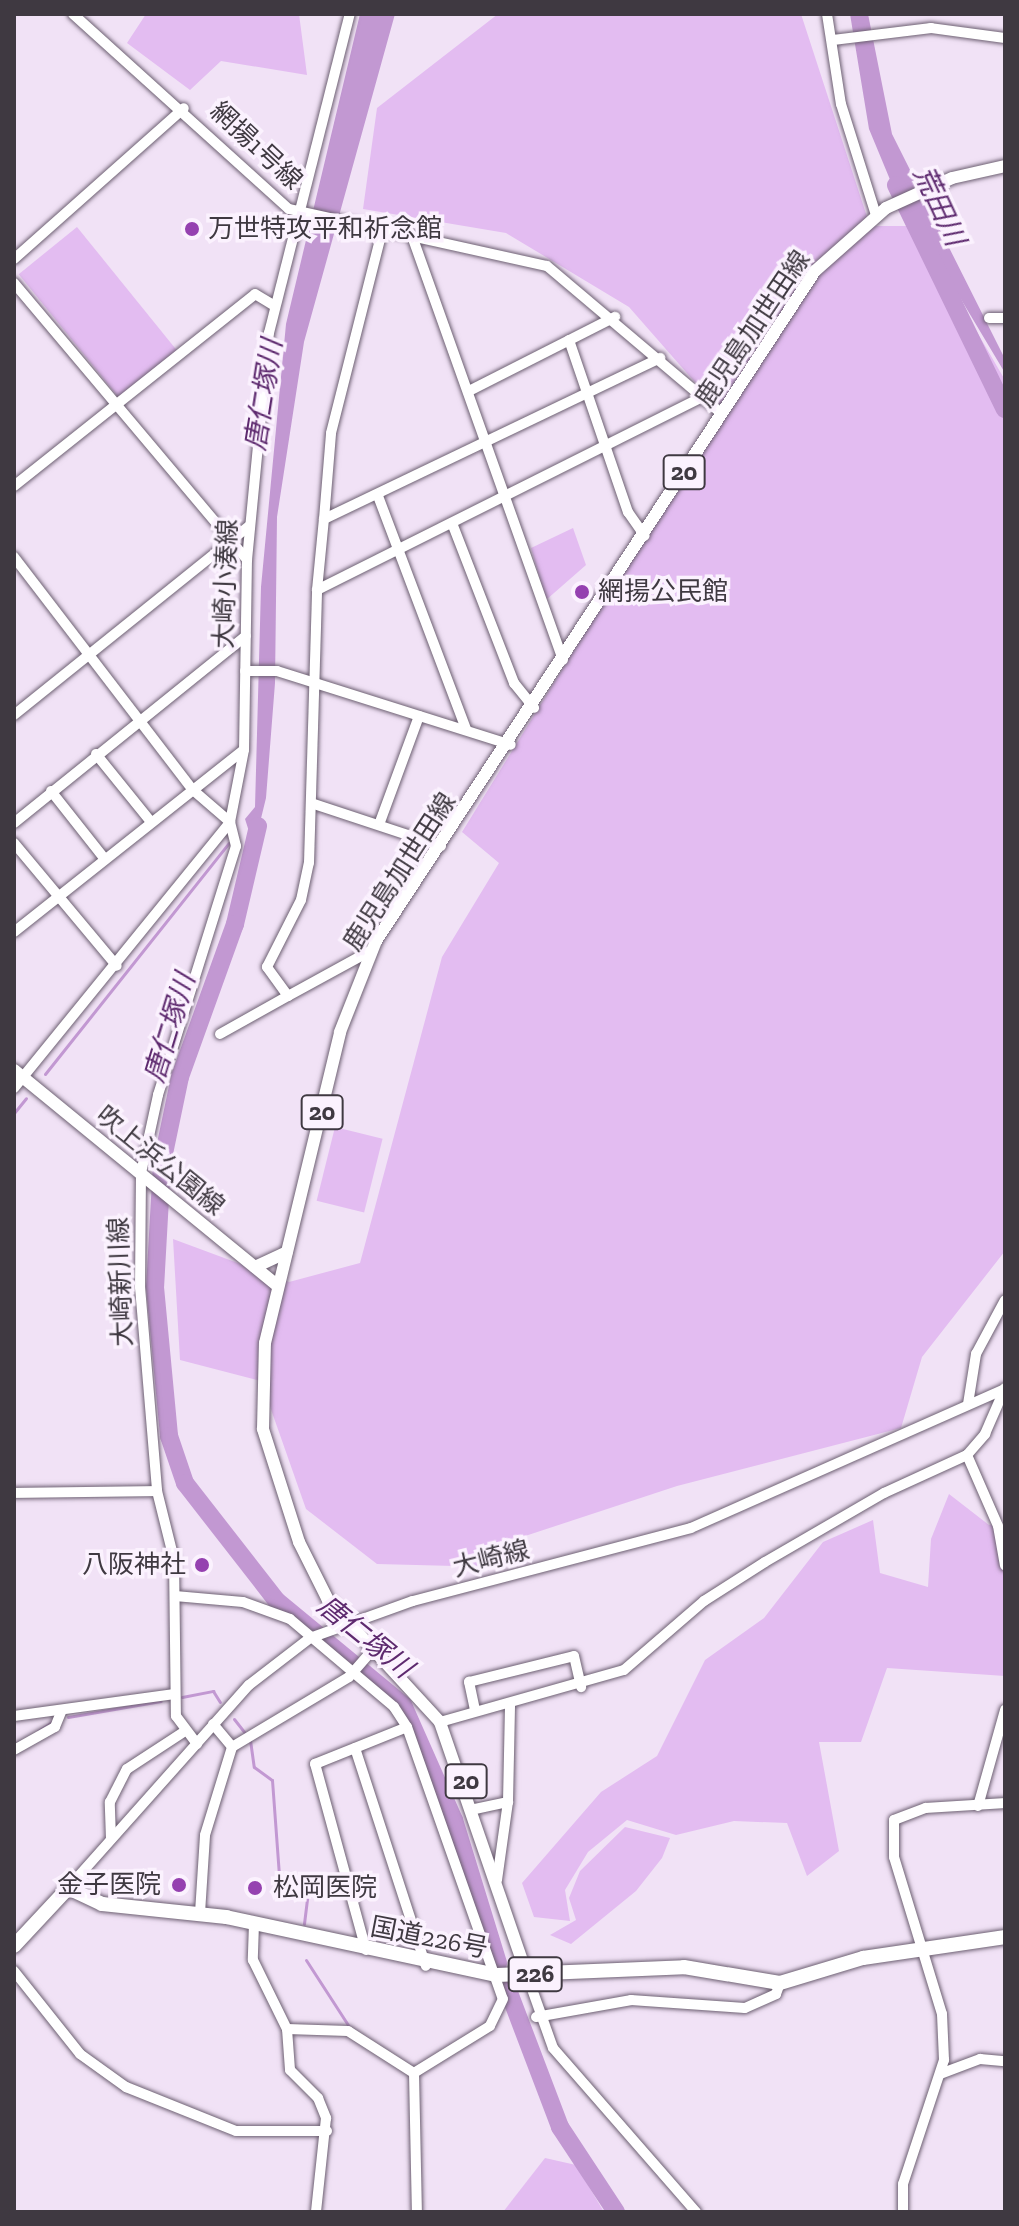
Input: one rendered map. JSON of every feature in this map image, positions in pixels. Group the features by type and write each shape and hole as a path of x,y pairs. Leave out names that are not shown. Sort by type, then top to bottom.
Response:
{"highway":[{"name":"国道226号","path":"68,1888 102,1904 200,1913 426,1966 497,1975 684,1967 780,1983 923,1946 1005,1937"},
{"path":"14,1946 68,1888"}],"main road":[{"name":"鹿児島加世田線","path":"527,1975 475,1809 440,1722 373,1649 344,1623 299,1542 263,1429 261,1377 278,1286 340,1032 372,950 511,745 721,413 815,271 881,212 929,186 1005,166"},
{"name":"吹上浜公園線","path":"17,1079 145,1176 278,1286"},
{"path":"255,1267 287,1252"}],"street":[{"name":"網揚1号線","path":"73,14 184,108 278,200 305,215 547,266 615,317 721,413"},
{"name":"大崎小湊線","path":"17,1079 117,966 230,822 244,750 249,526 275,306 305,215 350,14"},
{"path":"827,14 838,39 841,104 881,212"},
{"path":"838,39 931,28 1005,38"},
{"path":"14,259 184,108"},
{"path":"288,996 267,967 301,900 319,684 317,590 334,419 382,231"},
{"path":"412,236 564,661"},
{"path":"14,283 225,541 247,560"},
{"path":"14,486 255,294 275,306"},
{"path":"469,391 615,317"},
{"path":"989,318 1005,318"},
{"path":"569,340 628,512 645,536"},
{"path":"324,519 486,445 660,358"},
{"path":"317,590 608,448 703,397"},
{"path":"378,496 401,549 466,729"},
{"path":"452,523 514,683 534,708"},
{"path":"14,715 225,541 249,526"},
{"path":"14,557 193,790 230,822"},
{"path":"14,823 246,636"},
{"path":"245,671 277,671 511,745"},
{"path":"380,822 419,716"},
{"path":"14,932 55,895 244,750"},
{"path":"96,754 151,822"},
{"path":"51,791 104,858"},
{"path":"311,803 380,822 441,846"},
{"name":"大崎新川線","path":"182,1733 175,1694 175,1596 157,1491 140,1287 145,1176 158,1095 226,890 236,846 230,822"},
{"path":"14,843 117,966"},
{"path":"220,1034 372,950"},
{"path":"968,1404 976,1354 1005,1300"},
{"path":"440,1722 475,1710 581,1687 624,1670 704,1601 765,1562 884,1493 967,1455 985,1434 1005,1389"},
{"name":"大崎線","path":"68,1888 213,1724 270,1666 312,1638 344,1623 691,1528 1005,1389"},
{"path":"967,1455 998,1526 1005,1565"},
{"path":"14,1493 157,1491"},
{"path":"175,1596 243,1602 290,1619 355,1672 407,1727 497,1975 499,2017 414,2073"},
{"path":"200,1913 205,1835 232,1747 355,1672 373,1649"},
{"path":"475,1710 469,1682 574,1656 581,1687"},
{"path":"14,1716 175,1694"},
{"path":"497,1880 508,1802 510,1704"},
{"path":"14,1750 55,1727 62,1710"},
{"path":"978,1806 1005,1710"},
{"path":"213,1724 232,1747"},
{"path":"366,1951 313,1777 315,1764 407,1727"},
{"path":"111,1839 110,1802 127,1769 182,1733 197,1744"},
{"path":"355,1748 426,1966"},
{"path":"475,1809 508,1802"},
{"path":"903,2212 903,2184 928,2091 940,2074 942,2014 894,1857 894,1820 926,1808 1005,1803"},
{"path":"254,1924 261,1988 287,2029 290,2070 318,2098 327,2131 316,2212"},
{"path":"14,1971 80,2054 126,2087 236,2131 327,2131"},
{"path":"527,1975 536,2017 553,2048 696,2212"},
{"path":"536,2017 631,2000 745,2008 776,1994 780,1983"},
{"path":"287,2029 348,2031 414,2073"},
{"path":"940,2074 980,2059 1005,2061"},
{"path":"414,2073 417,2212"}],"shaded area":[{"path":"146,14 299,14 307,75 221,61 190,90 127,43"},
{"path":"360,14 395,14 304,342 277,517 275,683 266,798 254,847 245,819 255,807 261,587 286,324"},
{"path":"498,14 801,14 870,226 915,226 1005,380 1005,1251 922,1357 901,1428 677,1486 513,1540 494,1567 377,1564 306,1509 261,1381 180,1360 173,1239 289,1282 360,1263 442,957 499,863 462,832 721,412 629,307 506,233 363,209 377,108"},
{"path":"850,14 868,14 892,134 1005,359 1005,373 891,182 869,129"},
{"path":"77,227 180,354 121,401 19,274"},
{"path":"573,528 586,565 546,600 531,548"},
{"path":"335,1127 383,1139 364,1213 317,1201"},
{"path":"949,1494 989,1525 1005,1524 1005,1676 887,1668 861,1742 819,1742 839,1851 807,1876 787,1823 734,1821 676,1835 627,1820 588,1852 565,1890 570,1921 534,1917 522,1883 601,1792 657,1756 705,1660 764,1618 823,1542 873,1520 880,1573 928,1587 931,1539"},
{"path":"625,1827 670,1838 662,1858 636,1891 571,1944 550,1935 576,1920 569,1898 580,1871"},
{"path":"545,2158 576,2165 604,2212 503,2212"}],"waterway":[{"name":"荒田川","path":"896,185 1005,409"},
{"name":"唐仁塚川","path":"258,826 235,924 180,1077 162,1163 155,1287 169,1436 185,1483 277,1601 403,1705 454,1820 498,1963"},
{"path":"45,1074 229,843"},
{"path":"14,1113 26,1098"},
{"path":"182,1697 213,1691 220,1702"},
{"path":"68,1717 161,1701"},
{"path":"234,1719 245,1733"},
{"path":"38,1731 52,1722"},
{"path":"250,1740 254,1767 272,1780 279,1876 308,1891 304,1924"},
{"path":"306,1960 350,2028"},
{"name":"唐仁塚川","path":"508,1990 560,2127 616,2212"}],"place":[{"name":"万世特攻平和祈念館","path":"192,229"},
{"name":"網揚公民館","path":"582,592"},
{"name":"八阪神社","path":"202,1565"},
{"name":"金子医院","path":"179,1885"},
{"name":"松岡医院","path":"255,1888"}]}
